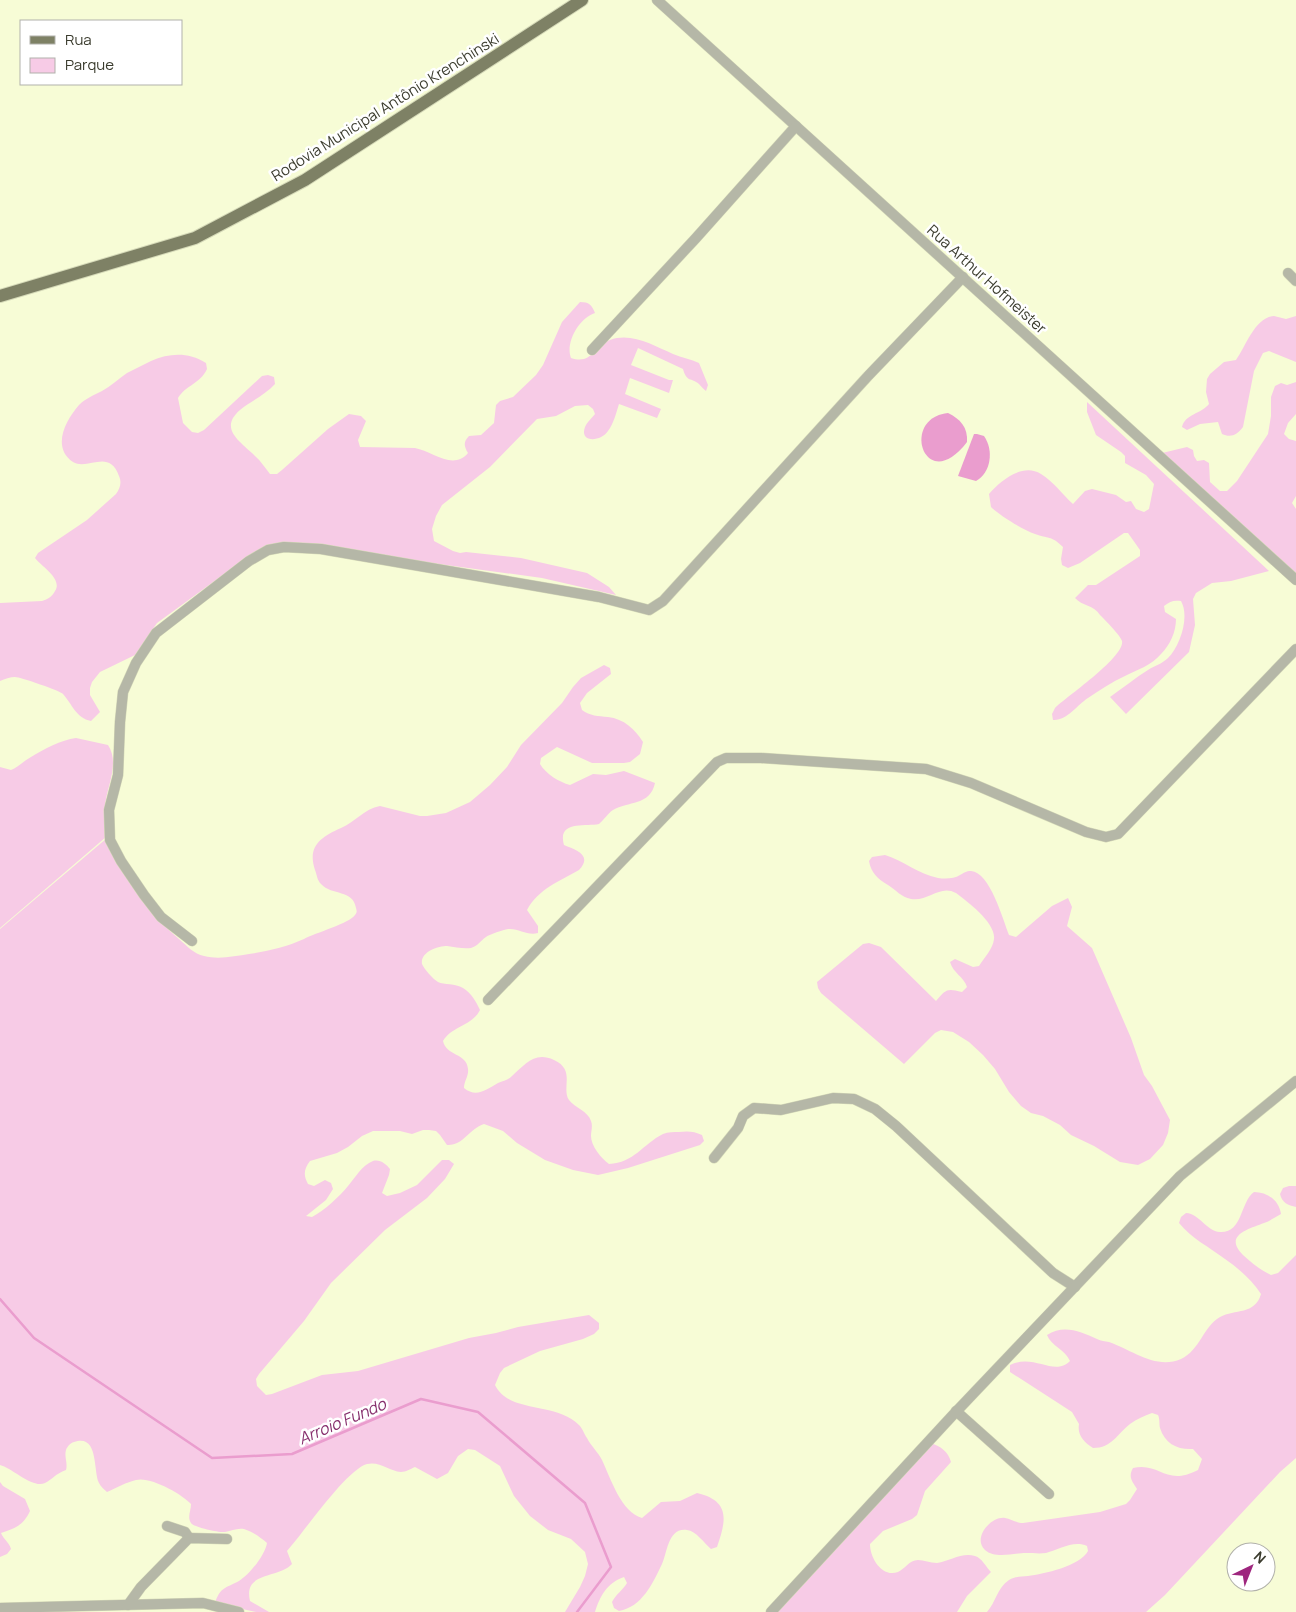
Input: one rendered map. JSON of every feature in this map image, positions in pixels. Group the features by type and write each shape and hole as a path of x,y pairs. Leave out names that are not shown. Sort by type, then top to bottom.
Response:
{"main road":[{"name":"Rodovia Municipal Antônio Krenchinski","path":"0,296 195,238 305,180 582,0"}],"street":[{"name":"Rua Arthur Hofmeister","path":"657,0 1296,580"},
{"path":"592,350 796,126"},
{"path":"1288,273 1296,281"},
{"path":"192,941 162,917 121,861 110,840 110,810 118,775 120,722 124,692 136,663 156,633 249,561 268,550 284,546 321,549 442,568 599,597 649,610 663,601 868,376 963,278"},
{"path":"488,1000 717,762 726,758 761,758 926,769 972,783 1086,832 1106,837 1118,834 1296,649"},
{"path":"771,1612 956,1411 1180,1176 1296,1081"},
{"path":"714,1158 738,1128 743,1116 754,1108 781,1110 833,1098 854,1099 875,1109 896,1126 1053,1273 1075,1287"},
{"path":"956,1411 1049,1494"},
{"path":"167,1526 185,1532 189,1538"},
{"path":"128,1606 141,1587 189,1538 227,1539"},
{"path":"0,1608 203,1603 220,1610 239,1612"}],"green space":[{"path":"580,302 590,304 595,313 584,320 575,332 570,345 571,358 584,359 610,340 618,338 635,339 699,363 708,385 706,391 699,384 688,378 683,369 638,348 631,365 673,380 669,393 630,378 625,394 661,409 657,418 619,404 608,431 605,435 596,439 588,438 584,432 586,425 595,414 588,405 575,406 556,416 537,419 490,467 442,505 432,529 434,541 453,551 521,558 587,573 609,587 616,595 542,578 373,555 316,544 282,542 265,547 242,561 157,623 135,655 100,672 92,682 90,695 100,712 91,721 78,714 63,694 55,690 15,677 0,681 0,603 48,599 57,587 56,582 51,573 35,558 38,553 87,520 116,494 119,488 119,476 110,463 79,464 66,456 63,449 63,434 69,418 79,405 87,399 127,373 151,361 165,356 186,355 206,363 207,369 201,378 178,398 183,423 192,432 198,433 204,430 262,376 274,377 275,384 240,410 231,423 234,435 270,474 277,474 328,429 349,414 361,416 366,421 358,440 360,447 415,448 442,458 456,460 468,453 465,444 469,436 481,435 494,423 496,405 500,401 513,397 536,375 543,365 562,322"},
{"path":"1274,316 1286,319 1296,316 1296,362 1269,351 1263,353 1254,371 1241,430 1234,435 1222,434 1218,422 1200,424 1187,430 1182,427 1186,419 1209,404 1206,392 1207,379 1210,374 1224,362 1236,360 1261,321"},
{"path":"1296,382 1296,414 1288,423 1284,434 1289,439 1296,441 1296,496 1292,503 1296,509 1296,576 1162,453 1187,447 1193,450 1197,461 1204,460 1209,463 1210,482 1220,491 1227,491 1237,481 1268,434 1271,416 1271,397 1275,386 1281,383 1287,385"},
{"path":"1087,402 1269,571 1231,581 1212,583 1196,593 1193,599 1195,625 1189,652 1126,714 1110,697 1143,673 1163,662 1172,653 1180,639 1184,623 1184,608 1181,601 1172,601 1164,606 1165,612 1176,619 1176,624 1170,642 1157,658 1102,689 1063,718 1053,720 1052,714 1055,708 1114,657 1122,641 1097,612 1075,598 1088,585 1096,585 1140,556 1140,550 1128,533 1124,533 1080,563 1068,568 1062,565 1063,547 1059,543 1030,532 1000,514 991,507 989,494 1012,475 1027,470 1041,474 1050,480 1073,504 1085,491 1092,489 1116,495 1126,502 1131,501 1136,509 1144,512 1149,509 1154,484 1146,475 1125,463 1125,456 1121,452 1096,435 1087,412"},
{"path":"604,665 610,668 611,674 587,693 580,703 582,710 591,715 614,718 628,725 643,742 640,754 630,762 592,763 557,747 541,758 540,764 553,777 570,785 593,774 606,775 624,771 655,783 652,790 648,796 638,802 613,810 599,824 568,828 563,837 564,845 584,857 583,865 579,870 543,891 527,910 538,926 538,933 534,934 508,929 488,936 471,948 439,947 430,950 424,956 422,964 438,982 457,985 466,990 477,1003 480,1010 472,1019 451,1032 443,1041 448,1049 467,1064 468,1072 464,1088 468,1091 481,1092 509,1078 530,1060 541,1057 547,1058 561,1064 564,1069 569,1100 584,1112 591,1121 591,1140 600,1155 609,1164 618,1163 632,1157 656,1138 667,1133 693,1132 702,1135 704,1141 700,1145 628,1168 598,1175 573,1170 545,1160 517,1143 503,1131 484,1124 453,1145 447,1145 436,1131 423,1130 412,1134 400,1131 373,1131 337,1153 310,1161 305,1172 308,1184 314,1186 325,1180 331,1183 333,1189 326,1200 306,1216 312,1217 332,1203 362,1169 373,1161 383,1162 390,1169 382,1193 387,1196 400,1193 417,1185 442,1160 449,1160 454,1164 445,1179 427,1198 385,1230 331,1283 304,1321 256,1379 257,1386 266,1395 272,1394 322,1375 358,1371 469,1338 518,1327 589,1315 599,1323 599,1329 594,1334 540,1351 504,1368 495,1385 502,1394 511,1400 558,1413 579,1425 600,1457 622,1502 635,1515 642,1518 661,1502 680,1501 697,1493 716,1501 721,1507 724,1521 717,1547 711,1549 694,1533 681,1530 669,1542 662,1564 651,1586 634,1605 619,1611 614,1608 612,1602 627,1583 624,1577 609,1586 599,1601 595,1612 565,1612 585,1576 588,1564 585,1552 571,1539 548,1530 530,1516 514,1496 500,1466 475,1450 468,1449 458,1456 448,1473 437,1479 415,1467 401,1472 372,1463 358,1469 337,1489 287,1551 292,1564 286,1569 257,1580 252,1585 249,1591 250,1601 269,1612 256,1612 215,1603 221,1591 239,1581 252,1569 266,1548 267,1543 244,1529 222,1532 193,1525 189,1518 191,1504 173,1491 157,1483 142,1479 136,1480 107,1492 99,1483 91,1448 88,1443 82,1441 70,1444 67,1448 66,1470 45,1483 40,1484 29,1481 0,1465 0,929 107,838 147,905 167,928 200,955 215,958 270,950 340,925 352,918 357,910 351,898 326,888 319,881 313,862 313,855 314,849 322,839 369,810 380,806 427,816 446,813 470,802 507,767 521,745 562,703 581,678"},
{"path":"76,738 108,745 111,752 113,767 106,798 106,837 0,928 0,767 11,770 47,748"},
{"path":"885,855 924,874 938,878 952,878 969,871 978,873 984,879 995,898 1009,935 1016,937 1052,906 1068,898 1072,907 1067,926 1092,948 1131,1038 1144,1075 1170,1120 1168,1133 1163,1145 1150,1159 1138,1165 1120,1162 1071,1135 1060,1125 1043,1116 1031,1113 1021,1106 1009,1092 995,1069 983,1055 969,1042 953,1032 941,1030 935,1033 904,1064 821,993 817,982 863,944 869,943 881,947 936,1001 947,991 962,992 967,987 950,962 955,959 973,967 979,966 992,946 994,939 991,926 980,913 956,893 945,891 923,898 911,899 901,895 878,878 871,869 869,861 872,857"},
{"path":"1296,1186 1296,1207 1282,1200 1280,1194 1283,1188"},
{"path":"1254,1192 1263,1193 1272,1198 1278,1205 1281,1214 1245,1230 1237,1238 1238,1248 1253,1264 1271,1275 1278,1273 1296,1255 1296,1458 1280,1472 1165,1595 1146,1612 987,1612 999,1591 1009,1580 1016,1577 1052,1571 1070,1565 1078,1561 1088,1551 1087,1546 1077,1544 1043,1553 999,1555 989,1553 985,1550 981,1540 985,1529 994,1520 1005,1518 1023,1523 1100,1512 1126,1504 1130,1500 1137,1489 1131,1476 1133,1468 1150,1468 1170,1475 1187,1475 1198,1470 1202,1459 1193,1449 1177,1447 1169,1442 1162,1434 1158,1415 1152,1413 1130,1424 1105,1446 1093,1448 1082,1438 1079,1432 1079,1424 1072,1412 1010,1372 1010,1365 1027,1362 1057,1367 1070,1361 1047,1335 1060,1330 1072,1330 1109,1342 1153,1361 1172,1362 1187,1355 1193,1350 1214,1321 1220,1317 1249,1308 1258,1301 1261,1294 1240,1270 1184,1229 1179,1223 1181,1217 1186,1213 1191,1214 1215,1231 1227,1231 1233,1228 1249,1197"},
{"path":"931,1443 944,1450 951,1462 925,1491 917,1515 883,1531 870,1544 872,1555 878,1566 892,1573 900,1571 915,1560 937,1563 965,1555 975,1556 980,1559 991,1572 967,1596 957,1612 776,1612"},
{"path":"0,1482 3,1486 25,1499 30,1511 18,1526 1,1533 11,1549 7,1554 0,1557"}],"shaded area":[{"path":"948,413 956,418 965,428 967,442 952,457 939,461 930,458 923,450 921,439 924,427 933,418"},
{"path":"974,434 984,436 990,454 985,473 976,481 958,476"}],"waterway":[{"name":"Arroio Fundo","path":"0,1299 34,1338 212,1458 292,1454 421,1399 478,1412 585,1503 611,1567 577,1612"}]}
